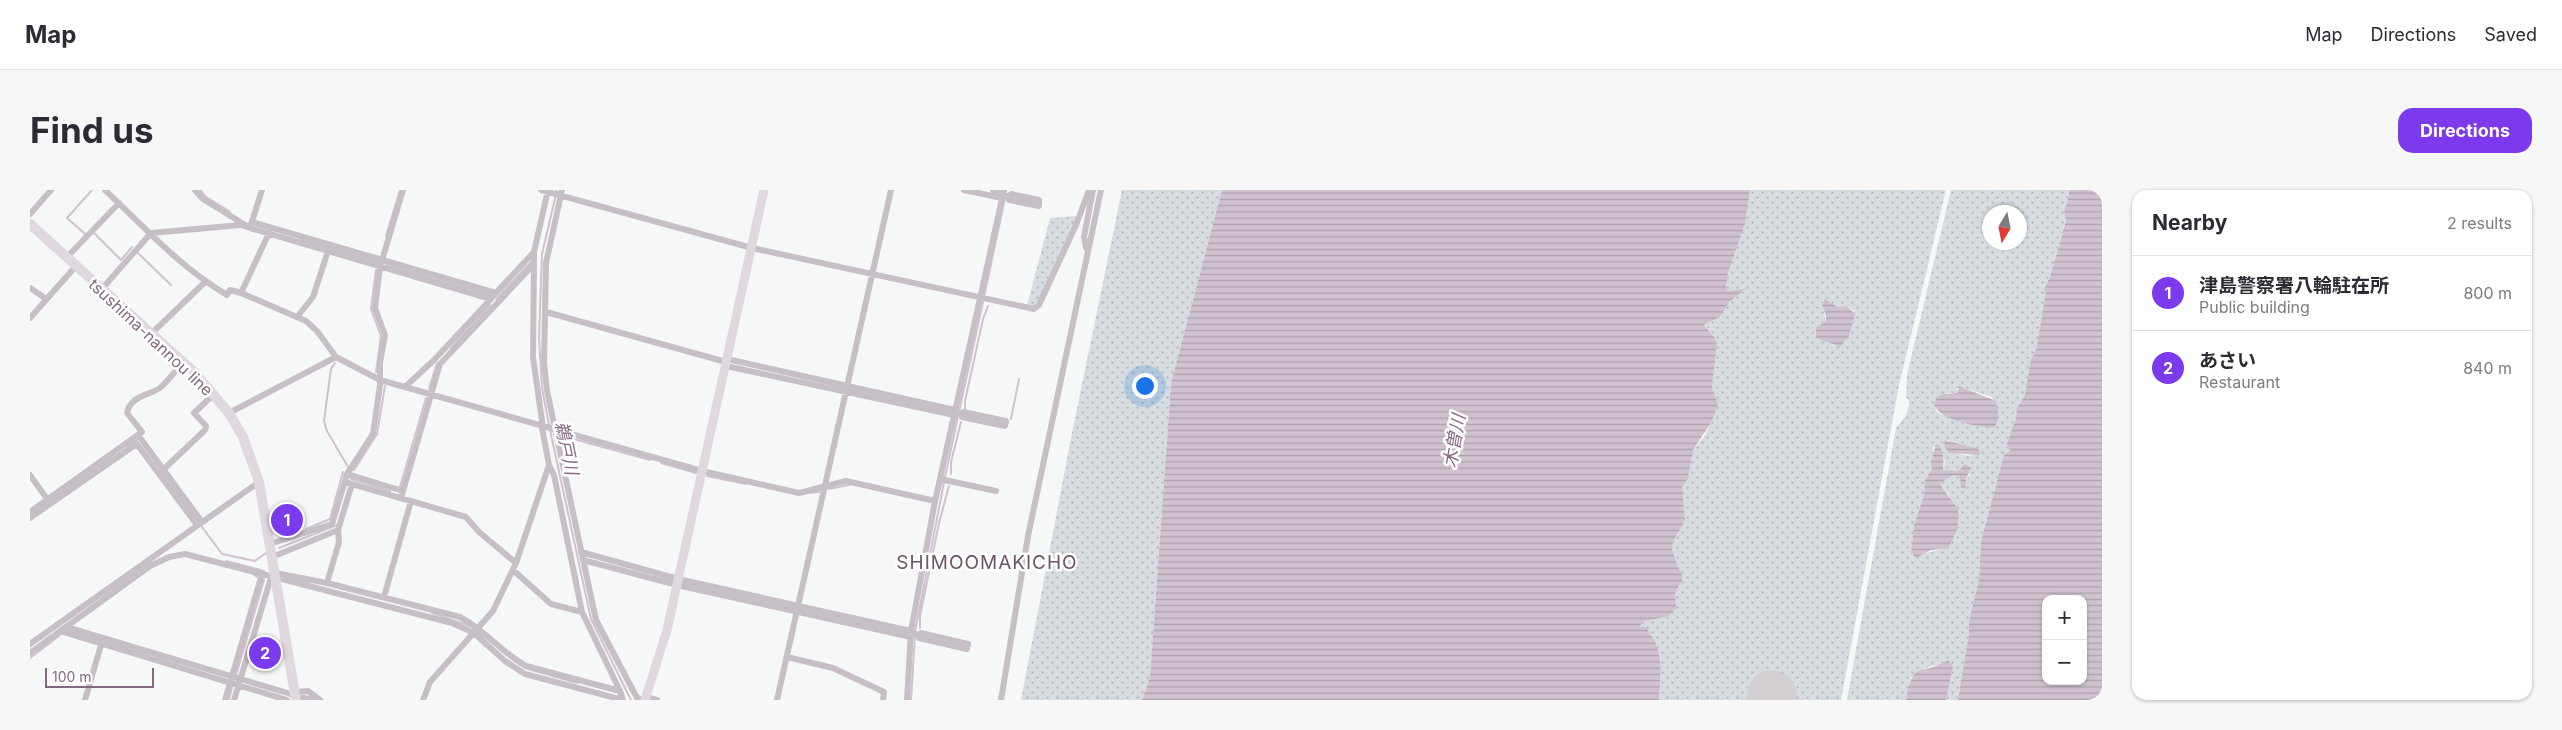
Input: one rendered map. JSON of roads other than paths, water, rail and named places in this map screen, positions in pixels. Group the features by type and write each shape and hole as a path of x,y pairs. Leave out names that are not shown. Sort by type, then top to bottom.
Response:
{"main road":[{"name":"tsushima-nannou line","path":"30,224 75,267 183,362 230,413 243,437 259,482 276,575 293,697"}],"street":[{"path":"30,214 52,190"},
{"path":"105,190 189,270 205,282 227,295 230,290 241,293 297,317 317,331 336,357 380,380 543,428 702,471 799,493 846,481 935,500"},
{"path":"195,190 203,199 269,233 328,251 496,294"},
{"path":"251,225 262,190"},
{"path":"270,544 332,524 347,474 373,434 380,380 380,363 385,335 376,308 382,264 403,190"},
{"path":"645,699 657,664 677,582 764,190"},
{"path":"778,700 891,190"},
{"path":"964,190 1003,194"},
{"path":"993,190 1010,197"},
{"path":"1086,255 1084,238 1091,190"},
{"path":"623,700 620,690 582,612 554,475 549,465 543,428 533,357 534,252 547,191 752,248 1034,309 1039,305 1091,190"},
{"path":"1001,700 1028,536 1101,190"},
{"path":"560,194 546,264 544,362 547,391 596,620 637,698 657,700"},
{"path":"907,700 911,634 935,500 1003,194"},
{"path":"66,258 119,203"},
{"path":"101,290 151,233 251,225 490,299"},
{"path":"241,293 269,233"},
{"path":"297,317 312,297 328,251"},
{"path":"405,387 434,360 534,252"},
{"path":"402,495 440,364 534,264"},
{"path":"30,318 45,298 75,267"},
{"path":"151,334 205,282"},
{"path":"30,288 45,298"},
{"path":"546,312 726,362 962,414 963,412 1006,420 1005,426 962,417 962,414"},
{"path":"230,413 336,357"},
{"path":"30,518 142,432 127,413 128,409 142,395 160,389 183,362"},
{"path":"163,470 205,430 206,426 194,413 214,394"},
{"path":"138,436 200,523"},
{"path":"30,512 49,502 135,445 140,447 200,523"},
{"path":"423,700 430,682 493,611 516,563 549,465"},
{"path":"347,474 402,495 411,501 466,517 479,532 516,563"},
{"path":"30,475 49,502"},
{"path":"940,479 996,491"},
{"path":"30,644 259,482"},
{"path":"345,482 393,492"},
{"path":"327,583 339,542 338,530 352,484"},
{"path":"384,597 411,501"},
{"path":"272,557 338,530"},
{"path":"30,653 150,566 168,557 185,554 262,574 327,583 460,617 479,627 517,661 526,666 620,690"},
{"path":"582,556 677,582 911,634 919,635 968,644 967,649 920,638 919,635"},
{"path":"513,570 551,604 582,612"},
{"path":"225,700 262,574"},
{"path":"276,575 452,623 474,633 506,661 525,674 623,700"},
{"path":"234,700 270,581 276,575"},
{"path":"63,629 101,645 293,697 308,697 311,700"},
{"path":"63,629 231,681"},
{"path":"85,700 101,645"},
{"path":"787,657 833,668 884,692 883,700"},
{"path":"293,697 308,691 320,700"}],"water":[{"name":"木曽川","path":"1222,190 1750,190 1745,224 1728,273 1726,288 1728,291 1747,288 1730,301 1720,317 1704,325 1715,338 1717,344 1712,387 1718,404 1712,421 1693,450 1688,478 1682,487 1685,520 1673,542 1672,551 1682,575 1682,581 1675,593 1676,608 1669,616 1642,622 1640,627 1647,627 1655,641 1660,658 1659,700 1142,700 1150,677 1171,383"},
{"path":"2069,190 2102,190 2102,700 1958,700 1969,633 1969,621 1979,579 1981,541 2004,455 2011,450 2007,448 2007,443 2016,418 2017,408 2025,395 2031,360 2036,350 2046,292 2044,289 2050,277 2066,220 2064,210 2068,201"},
{"path":"1825,299 1837,307 1847,306 1855,314 1849,336 1840,347 1816,338 1816,328 1826,321 1822,305"},
{"path":"1959,386 1996,401 1999,417 1995,427 1960,422 1951,419 1937,410 1934,404 1938,397 1943,394 1957,393"},
{"path":"1944,440 1977,448 1980,451 1980,455 1949,453 1945,448"},
{"path":"1936,444 1940,446 1942,452 1943,470 1958,471 1965,464 1971,468 1966,479 1965,489 1961,487 1960,478 1954,475 1940,483 1957,508 1959,520 1954,537 1948,548 1931,550 1916,558 1911,553 1914,525 1924,495 1925,480 1932,469 1931,461"},
{"path":"1948,660 1953,667 1946,700 1906,700 1915,673"}],"waterway":[{"path":"85,234 67,218 92,190"},
{"path":"200,190 206,197 229,211"},
{"path":"386,236 400,190"},
{"name":"鵜戸川","path":"549,425 542,388 539,338 542,254 557,190"},
{"path":"984,297 1005,198"},
{"path":"94,233 121,260 132,247"},
{"path":"300,239 377,262"},
{"path":"138,253 171,285"},
{"path":"496,299 531,262"},
{"path":"386,265 490,295"},
{"path":"376,270 371,309 381,336 376,372"},
{"path":"959,412 983,302"},
{"path":"451,348 490,305"},
{"path":"965,410 965,401 983,319 988,306"},
{"path":"335,363 331,369 324,421 327,431 348,467"},
{"path":"429,389 437,363"},
{"path":"1011,419 1019,379"},
{"path":"354,470 377,434 385,386"},
{"path":"400,487 426,398"},
{"path":"945,477 958,416"},
{"path":"951,474 951,462 961,422"},
{"name":"鵜戸川","path":"550,430 591,619 631,700"},
{"path":"559,435 650,460"},
{"path":"127,447 136,440 140,445"},
{"path":"661,463 696,473"},
{"path":"306,529 330,519 343,472"},
{"path":"707,476 746,484"},
{"path":"351,479 390,491"},
{"path":"915,632 944,482"},
{"path":"828,489 849,485"},
{"path":"920,628 920,616 939,523 949,486"},
{"path":"809,493 819,492"},
{"path":"279,548 337,525"},
{"path":"202,527 222,554 255,561 266,553"},
{"path":"226,561 264,571"},
{"path":"253,574 257,577"},
{"path":"236,675 264,580"},
{"path":"432,613 470,626"},
{"path":"911,700 915,635"},
{"path":"30,658 59,636"},
{"path":"528,669 577,683"},
{"path":"229,700 232,687"}],"place":[{"name":"津島警察署八輪駐在所","path":"287,520"},
{"name":"あさい","path":"265,653"}],"district":[{"name":"SHIMOOMAKICHO","path":"987,562"}]}
